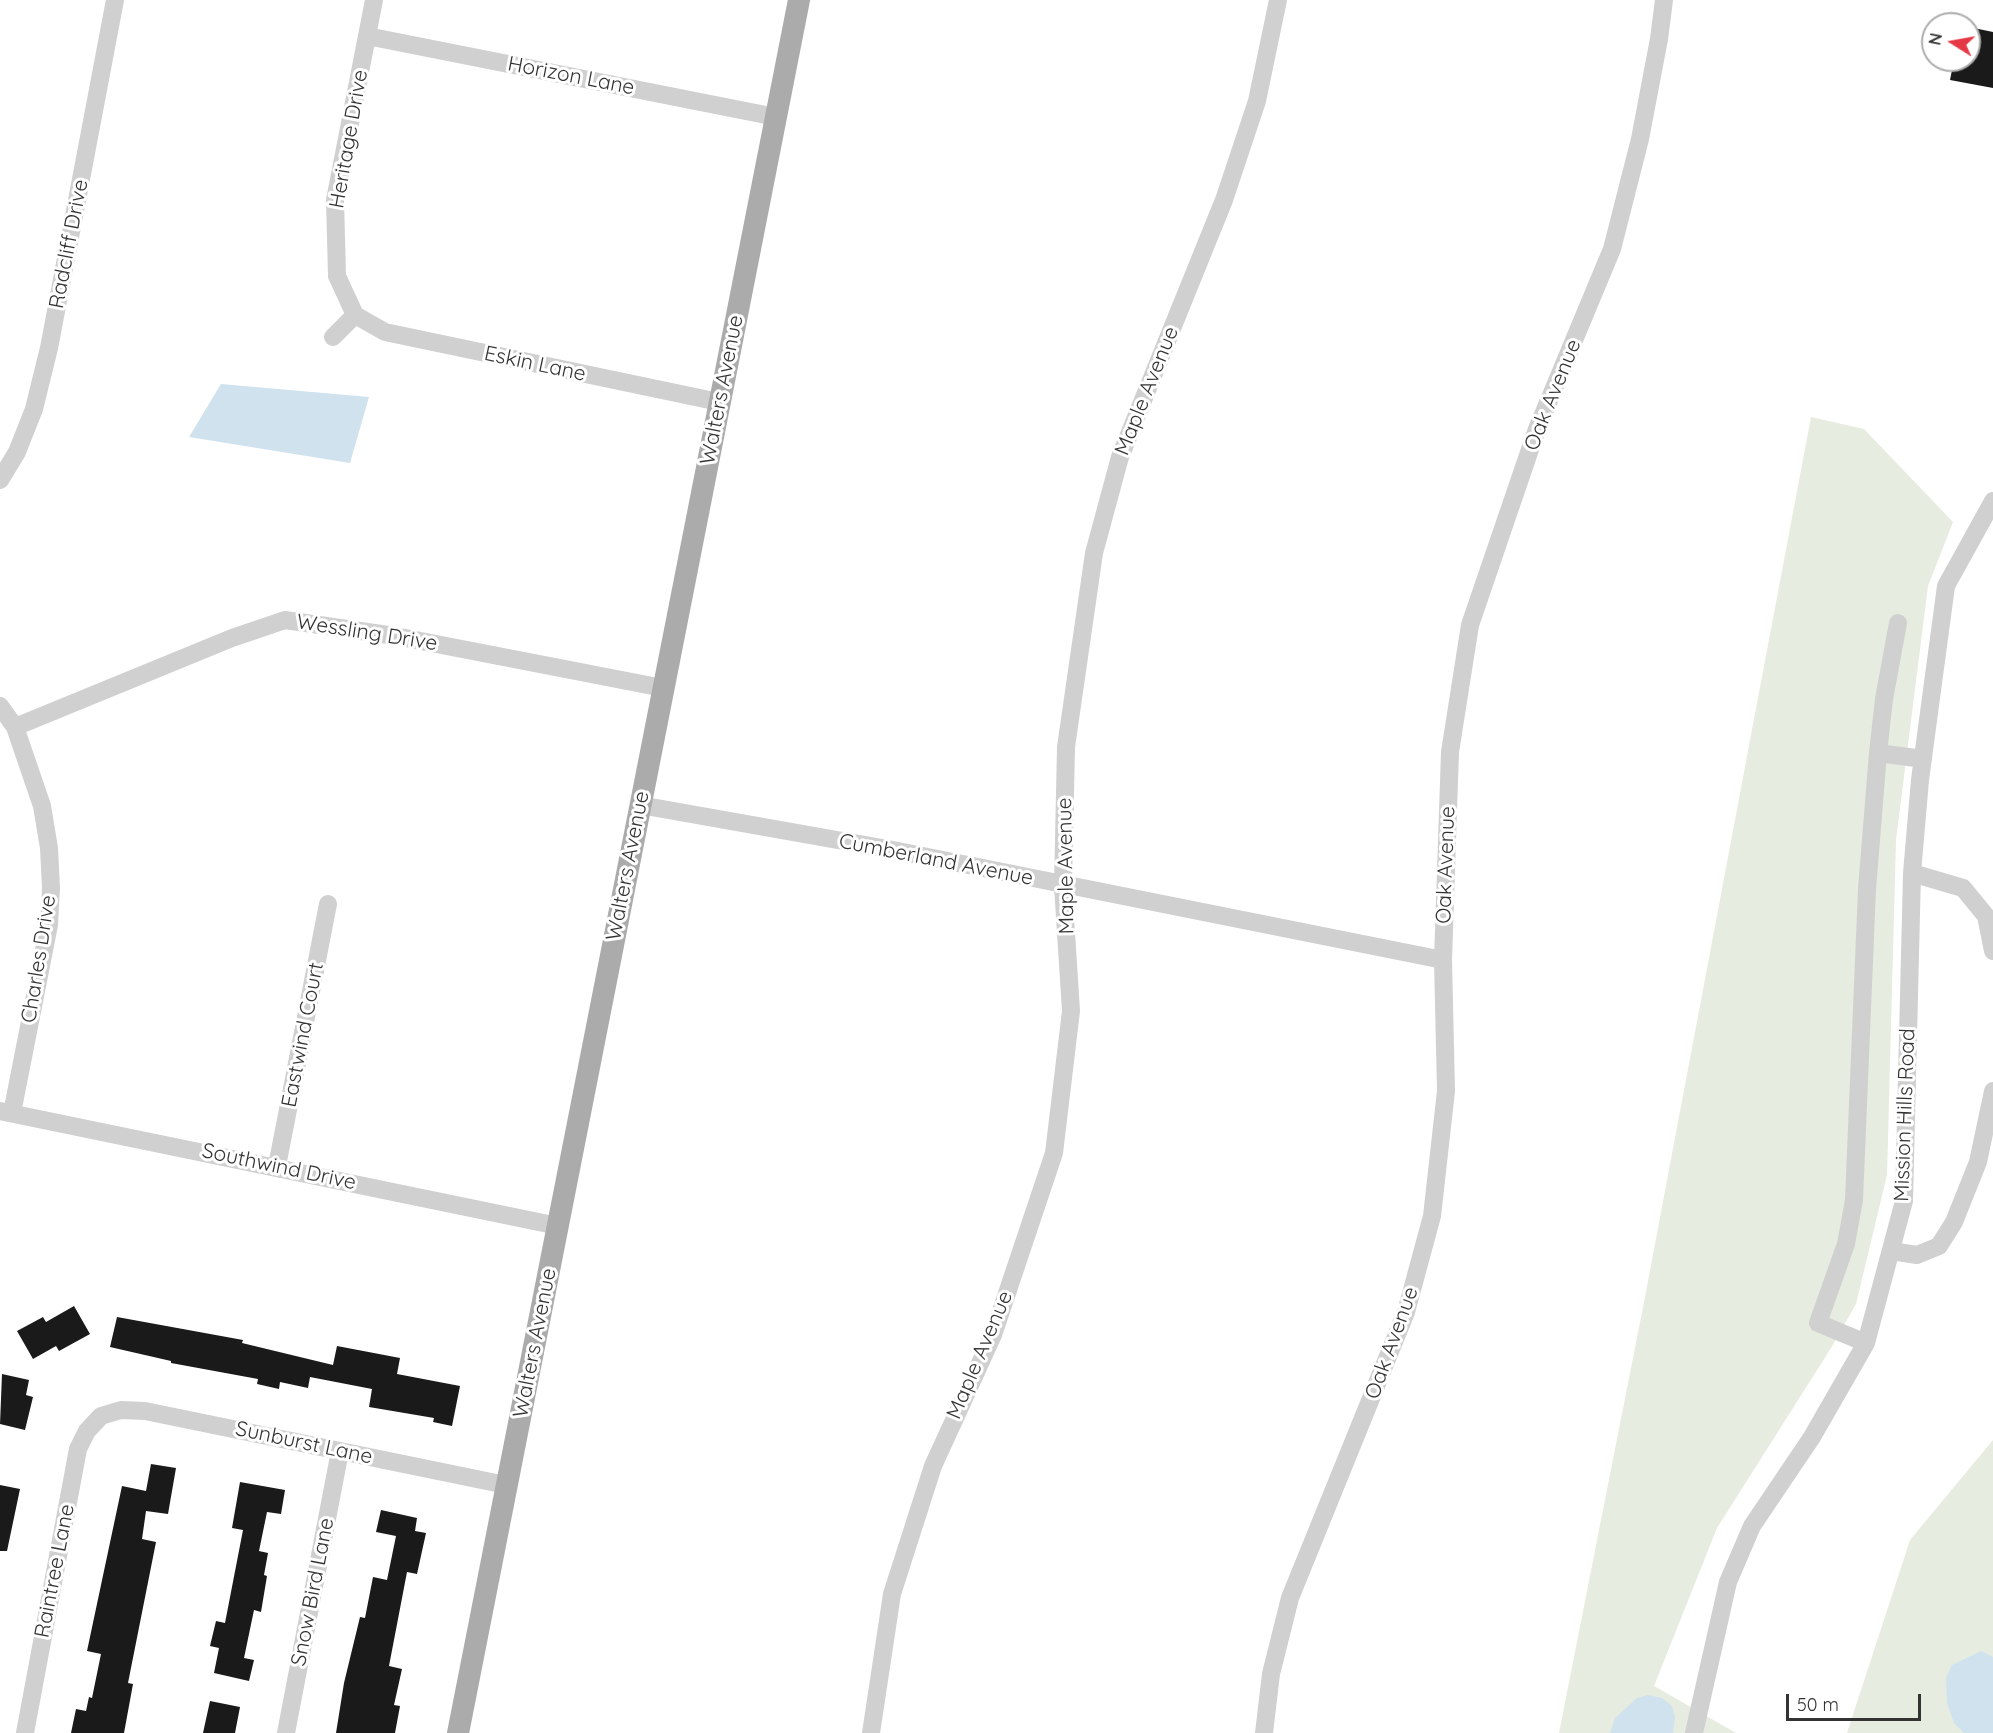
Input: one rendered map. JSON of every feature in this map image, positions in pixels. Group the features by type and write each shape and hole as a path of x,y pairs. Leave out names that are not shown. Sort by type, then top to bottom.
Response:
{"main road":[{"name":"Walters Avenue","path":"458,1733 718,402 799,0"}],"street":[{"name":"Radcliff Drive","path":"0,480 17,452 34,409 49,348 115,0"},
{"name":"Heritage Drive","path":"355,315 337,276 335,200 374,0"},
{"name":"Maple Avenue","path":"871,1733 892,1594 933,1466 993,1335 1054,1153 1071,1011 1063,886 1066,747 1094,553 1120,457 1224,200 1257,101 1278,0"},
{"name":"Oak Avenue","path":"1264,1733 1271,1674 1290,1598 1406,1312 1432,1216 1446,1091 1443,960 1450,752 1470,625 1537,429 1612,249 1640,139 1664,0"},
{"name":"Horizon Lane","path":"367,36 776,117"},
{"path":"333,337 355,315"},
{"name":"Eskin Lane","path":"355,315 385,332 718,402"},
{"name":"Mission Hills Road","path":"1694,1733 1728,1582 1752,1526 1812,1437 1866,1343 1904,1201 1912,873 1923,759 1946,585 1993,501"},
{"name":"Wessling Drive","path":"15,727 232,638 285,620 395,636 663,688"},
{"path":"1866,1343 1818,1323 1846,1245 1854,1200 1867,890 1884,699 1898,623"},
{"name":"Charles Drive","path":"0,706 15,727 42,806 49,848 51,888 49,925 6,1112"},
{"path":"1878,753 1923,759"},
{"name":"Cumberland Avenue","path":"640,805 888,849 1063,886 1443,960"},
{"path":"1912,873 1964,888 1986,916 1993,951"},
{"name":"Eastwind Court","path":"277,1166 328,904"},
{"path":"1891,1251 1917,1255 1939,1246 1949,1230 1978,1162 1993,1091"},
{"name":"Southwind Drive","path":"6,1112 277,1166 558,1226"},
{"name":"Sunburst Lane","path":"101,1416 121,1410 145,1411 506,1485"},
{"name":"Raintree Lane","path":"25,1733 78,1449 87,1431 101,1416"},
{"name":"Snow Bird Lane","path":"286,1733 340,1451"}],"shaded area":[{"path":"1811,417 1864,429 1953,522 1928,586 1896,840 1887,1175 1856,1304 1831,1348 1717,1528 1654,1686 1736,1733 1559,1733 1645,1297"},
{"path":"1993,1440 1993,1733 1847,1733 1910,1540"}],"water":[{"path":"221,384 369,397 350,463 189,437"},
{"path":"1981,1651 1993,1657 1993,1733 1964,1733 1954,1723 1947,1703 1946,1678 1952,1665"},
{"path":"1648,1695 1662,1698 1672,1706 1675,1717 1673,1733 1610,1733 1615,1718 1637,1698"}],"building":[{"path":"1981,30 1993,32 1993,88 1950,80 1952,72 1981,72"},
{"path":"74,1306 90,1334 59,1351 56,1346 33,1359 17,1331 43,1317 46,1322"},
{"path":"117,1317 243,1340 242,1343 333,1365 337,1346 400,1358 397,1374 460,1386 452,1426 433,1422 434,1418 369,1407 372,1389 310,1377 308,1388 280,1382 279,1389 257,1384 258,1379 171,1363 171,1361 110,1347"},
{"path":"2,1374 29,1380 26,1395 33,1397 25,1430 0,1424"},
{"path":"151,1464 176,1468 168,1514 146,1511 142,1539 156,1542 128,1683 133,1684 124,1733 71,1733 76,1709 86,1711 89,1697 92,1698 101,1654 87,1651 122,1486 146,1491"},
{"path":"240,1482 285,1490 281,1514 267,1512 259,1551 268,1553 264,1575 267,1576 261,1612 254,1610 244,1658 254,1660 249,1681 214,1673 219,1648 210,1646 216,1621 225,1623 243,1530 232,1528"},
{"path":"0,1485 20,1489 7,1551 0,1551"},
{"path":"381,1510 417,1518 415,1531 426,1533 417,1574 407,1572 389,1666 402,1669 394,1705 400,1706 395,1733 336,1733 344,1683 360,1617 365,1618 373,1577 387,1580 396,1536 376,1532"},
{"path":"210,1701 240,1707 235,1733 203,1733"}]}
